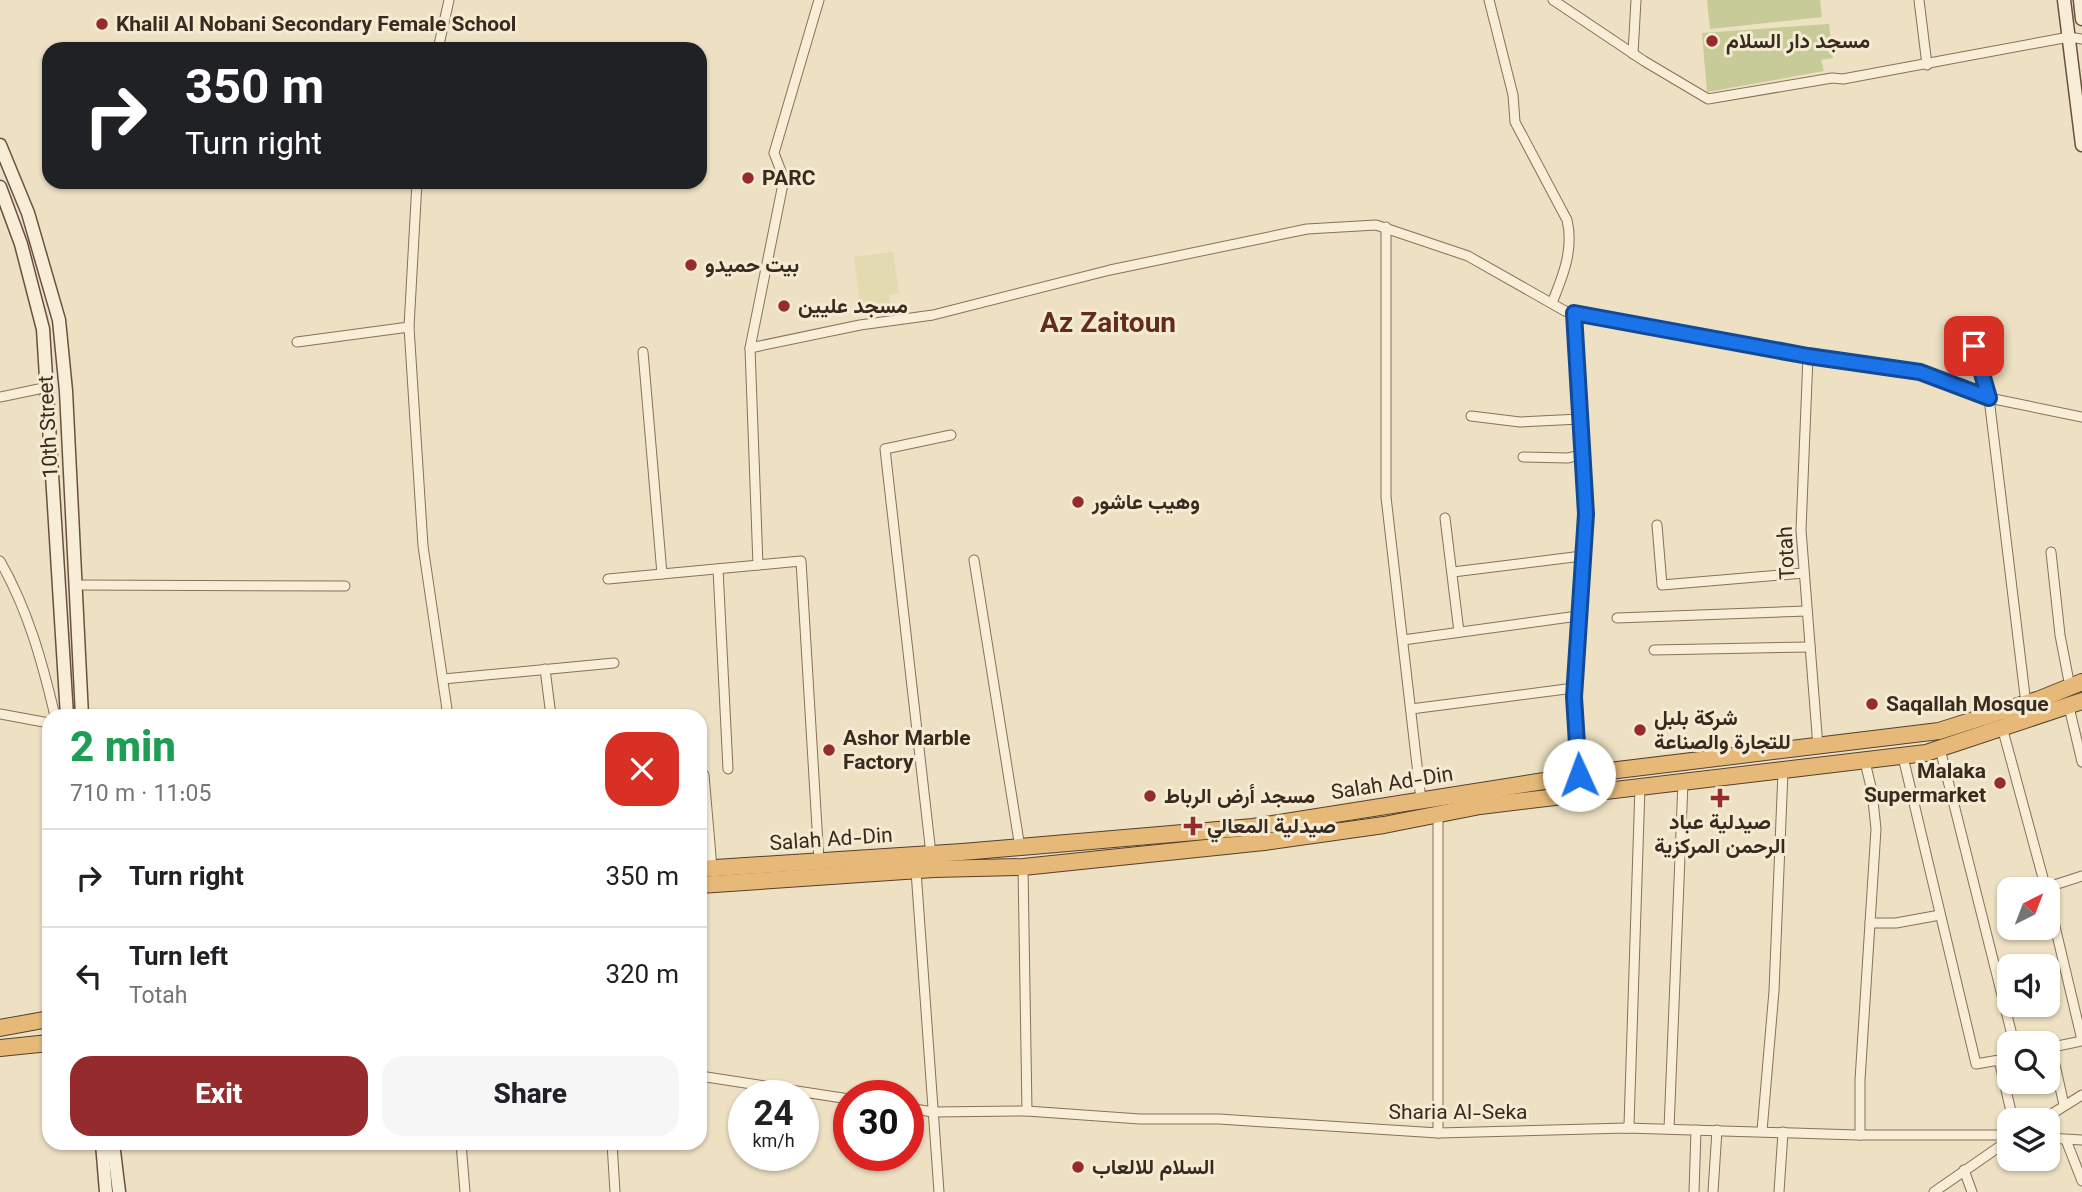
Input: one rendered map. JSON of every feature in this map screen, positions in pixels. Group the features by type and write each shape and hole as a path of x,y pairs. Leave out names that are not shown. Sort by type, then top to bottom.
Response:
{"highway":[{"name":"Salah Ad-Din","path":"707,868 1020,848 1253,827 1579,775 1940,731 2076,685"},
{"name":"Salah Ad-Din","path":"707,885 1023,867 1264,842 1480,806 1903,757 1940,749 2076,704"},
{"path":"0,1028 42,1020"},
{"path":"0,1048 42,1044"}],"main road":[{"path":"2064,0 2076,38 2082,145"},
{"path":"2080,0 2082,19"},
{"name":"10th Street","path":"0,145 32,225 59,320 82,709"},
{"name":"10th Street","path":"0,187 3,203 36,295 43,329 67,709"},
{"path":"103,1150 106,1192"},
{"path":"114,1150 118,1192"}],"street":[{"path":"440,42 449,0"},
{"path":"758,565 750,348 784,179 774,153 819,0"},
{"path":"1489,0 1513,95 1515,122 1567,220 1570,233 1563,275 1552,303"},
{"path":"1553,0 1633,54 1708,99 1927,65 2076,38"},
{"path":"1633,54 1636,0"},
{"path":"1919,0 1927,65"},
{"path":"416,189 409,327 424,546 447,709"},
{"path":"750,348 860,325 933,315 1110,270 1307,229 1386,227 1468,256 1574,313 1808,356 1920,372 1989,398 2082,417"},
{"path":"1386,227 1386,497 1422,800"},
{"path":"1574,313 1586,514 1574,688 1579,775"},
{"path":"1966,322 1989,398 2026,704"},
{"path":"297,342 409,327"},
{"path":"643,352 662,574"},
{"name":"Totah","path":"1808,356 1807,446 1801,530 1818,747"},
{"path":"0,397 48,387"},
{"path":"1471,416 1520,422 1580,419"},
{"path":"931,854 885,449 951,435"},
{"path":"1523,457 1568,458 1583,454"},
{"path":"1445,518 1459,632"},
{"path":"1657,526 1662,585 1804,573"},
{"path":"2051,552 2060,635 2076,685"},
{"path":"1453,572 1582,556"},
{"path":"974,560 1020,848"},
{"path":"0,561 16,589 40,650 53,709"},
{"path":"608,579 801,561 819,861"},
{"path":"718,569 728,769"},
{"path":"76,585 345,586"},
{"path":"1617,618 1807,611"},
{"path":"1403,640 1578,616"},
{"path":"1654,650 1810,648"},
{"path":"443,679 614,663"},
{"path":"545,670 550,709"},
{"path":"1411,709 1574,688"},
{"path":"2076,704 2082,762"},
{"path":"0,714 42,722"},
{"path":"2002,727 2042,877"},
{"path":"1940,749 2011,1031"},
{"path":"1903,757 1976,1063 1997,1060"},
{"path":"1860,1135 1860,1080 1875,820 1865,762"},
{"path":"1762,1132 1774,991 1783,771"},
{"path":"1669,1129 1683,782"},
{"path":"1626,1128 1629,1125 1640,786"},
{"path":"1438,814 1438,1133"},
{"path":"1023,867 1027,1111"},
{"path":"916,871 939,1192"},
{"path":"2060,884 2082,876"},
{"path":"1870,923 1896,923 1940,915"},
{"path":"2058,940 2082,1040 2060,1045"},
{"path":"707,1077 833,1097"},
{"path":"2060,1090 2064,1105"},
{"path":"2060,1108 2082,1096"},
{"name":"Sharia Al-Seka","path":"924,1111 1027,1111 1438,1133 1626,1128 1997,1137"},
{"path":"1694,1192 1696,1130"},
{"path":"1713,1192 1717,1130"},
{"path":"1779,1192 1783,1132"},
{"path":"2060,1139 2082,1140"},
{"path":"2066,1140 2082,1181"},
{"path":"1934,1192 1997,1146"},
{"path":"462,1150 465,1192"},
{"path":"612,1150 615,1192"},
{"path":"1964,1170 1972,1192"}],"shaded area":[{"path":"893,252 899,293 889,295 890,308 861,312 854,257"}],"green space":[{"path":"1707,0 1820,0 1822,17 1710,29"},
{"path":"1829,24 1833,58 1821,60 1824,71 1707,92 1702,33"}],"place":[{"name":"Khalil Al Nobani Secondary Female School","path":"102,24"},
{"name":"مسجد دار السلام","path":"1712,41"},
{"name":"PARC","path":"748,178"},
{"name":"بيت حميدو","path":"691,265"},
{"name":"مسجد عليين","path":"784,306"},
{"name":"وهيب عاشور","path":"1078,502"},
{"name":"Saqallah Mosque","path":"1872,704"},
{"name":"شركة بلبل للتجارة والصناعة","path":"1640,730"},
{"name":"Ashor Marble Factory","path":"829,750"},
{"name":"Malaka Supermarket","path":"2000,783"},
{"name":"مسجد أرض الرباط","path":"1150,796"},
{"name":"صيدلية عباد الرحمن المركزية","path":"1720,798"},
{"name":"صيدلية المعالي","path":"1193,826"},
{"name":"السلام للالعاب","path":"1078,1167"}],"district":[{"name":"Az Zaitoun","path":"1108,322"}],"route":[{"path":"1579,775 1574,697 1586,514 1574,313 1808,356 1920,372 1989,398 1974,346"}]}
